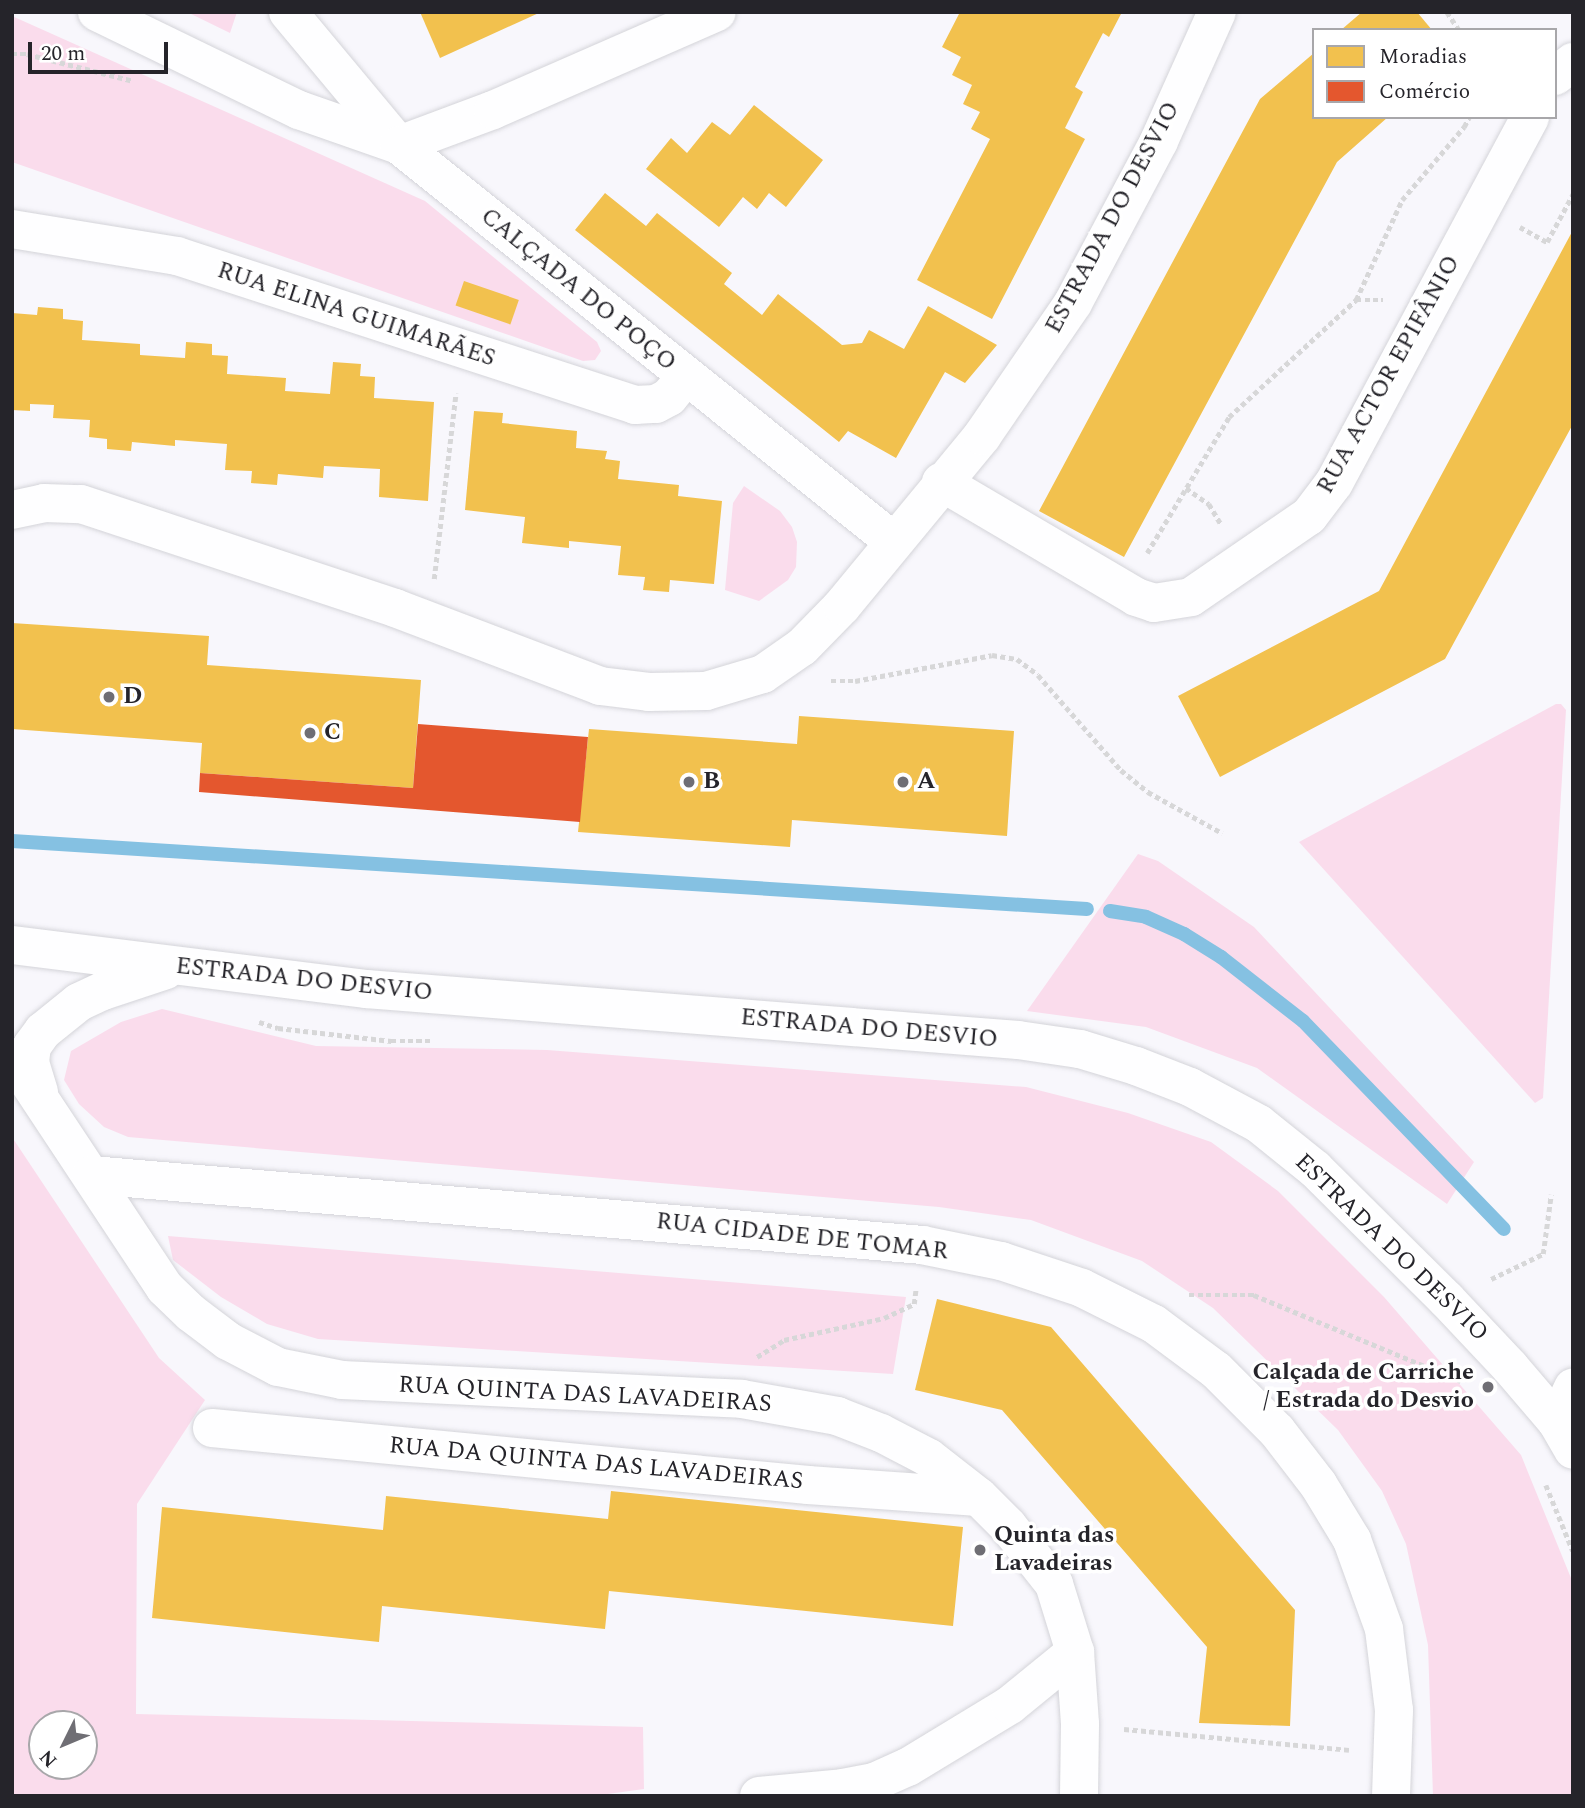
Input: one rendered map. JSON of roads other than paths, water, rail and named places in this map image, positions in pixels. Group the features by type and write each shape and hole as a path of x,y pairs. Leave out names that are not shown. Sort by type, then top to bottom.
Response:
{"street":[{"path":"97,12 299,110 400,145 493,110 717,12"},
{"name":"CALÇADA DO POÇO","path":"288,12 400,145 893,541"},
{"name":"ESTRADA DO DESVIO","path":"12,510 44,503 81,503 426,619 600,686 649,692 706,691 764,674 802,647 842,606 982,436 1073,303 1159,141 1217,12"},
{"path":"1557,74 1573,62"},
{"name":"RUA ACTOR EPIFÂNIO","path":"942,482 1125,591 1154,603 1191,597 1308,516 1334,483 1529,119"},
{"name":"RUA ELINA GUIMARÃES","path":"12,229 177,256 635,405 656,404 669,397 686,377"},
{"name":"ESTRADA DO DESVIO","path":"12,945 366,989 1018,1040 1080,1049 1136,1066 1190,1087 1259,1124 1315,1169 1446,1298 1565,1436"},
{"path":"46,1107 34,1083 30,1062 32,1046 43,1031 62,1013 103,990 178,966"},
{"path":"12,1057 46,1107"},
{"name":"RUA QUINTA DAS LAVADEIRAS","path":"46,1107 166,1288 191,1313 228,1341 278,1367 342,1380 742,1399 837,1416 881,1433 929,1458 979,1497 1008,1526 1054,1584 1075,1652 1080,1724 1079,1796"},
{"name":"RUA CIDADE DE TOMAR","path":"91,1175 922,1245 1001,1261 1082,1287 1154,1324 1216,1370 1277,1431 1318,1484 1352,1540 1384,1629 1395,1710 1391,1796"},
{"path":"1565,1436 1573,1388"},
{"name":"RUA DA QUINTA DAS LAVADEIRAS","path":"212,1428 794,1484 979,1497"},
{"path":"759,1796 843,1788 874,1782 908,1767 1010,1705 1075,1652"}],"waterway":[{"path":"12,841 1087,909"},
{"path":"1110,911 1146,917 1184,934 1221,957 1303,1021 1504,1229"}],"place":[{"name":"D","path":"109,697"},
{"name":"C","path":"310,733"},
{"name":"B","path":"689,782"},
{"name":"A","path":"903,782"},
{"name":"Calçada de Carriche / Estrada do Desvio","path":"1488,1387"},
{"name":"Quinta das Lavadeiras","path":"980,1550"}]}
